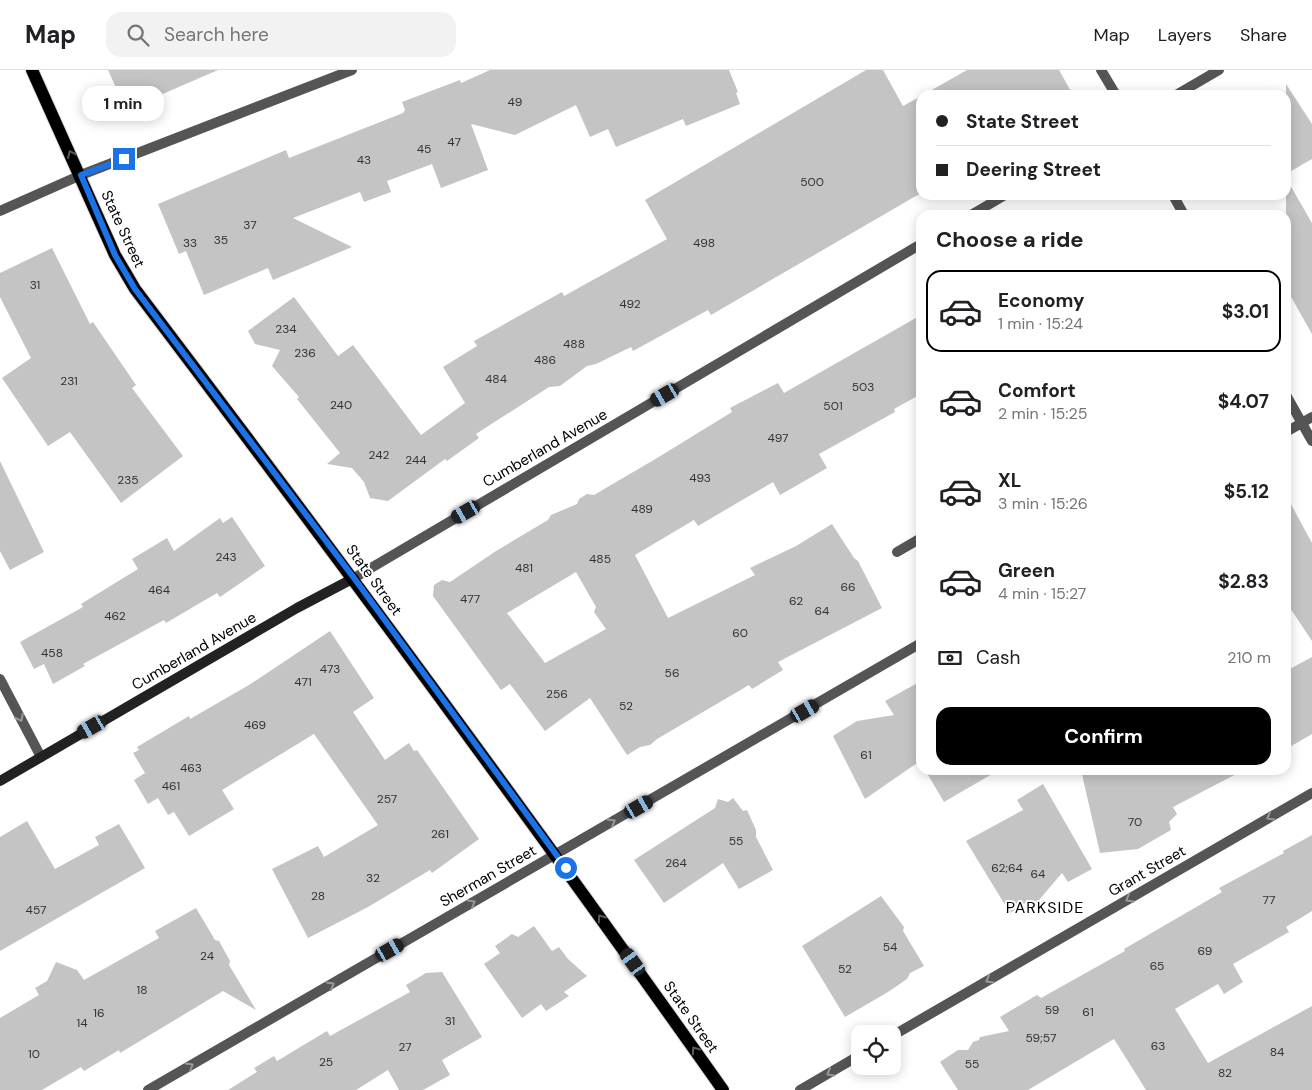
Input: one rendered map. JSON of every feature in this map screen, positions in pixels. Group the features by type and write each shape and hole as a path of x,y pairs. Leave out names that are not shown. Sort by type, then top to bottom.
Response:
{"main road":[{"name":"State Street","path":"32,70 81,175 115,255 135,289 354,578 556,854 723,1090"},
{"name":"Cumberland Avenue","path":"0,781 297,608 354,578"}],"street":[{"path":"0,212 81,175 352,70"},
{"path":"1101,70 1113,90"},
{"path":"1185,90 1219,70"},
{"path":"980,210 996,200"},
{"name":"Cumberland Avenue","path":"354,578 916,247"},
{"path":"1291,404 1312,441"},
{"path":"1291,429 1312,417"},
{"path":"897,552 916,541"},
{"name":"Sherman Street","path":"148,1090 916,646"},
{"path":"0,679 41,757"},
{"name":"Grant Street","path":"901,1031 1312,793"},
{"path":"800,1090 851,1060"}],"building":[{"path":"108,70 218,70 126,110"},
{"path":"490,70 729,70 738,92 736,93 740,104 686,126 683,119 616,147 608,129 590,137 576,105 515,135 471,124 488,170 441,188 432,164 387,181 391,192 364,202 360,192 293,218 352,247 273,280 268,268 204,295 186,251 179,254 158,204 286,150 289,158 403,113 405,110 402,102 460,80 461,83"},
{"path":"866,70 883,70 903,106 916,99 916,196 711,315 708,310 633,351 631,347 596,364 587,366 560,386 549,387 476,434 479,438 447,461 445,459 388,501 370,498 364,482 352,468 327,464 340,453 297,399 299,397 272,366 280,350 255,344 248,331 294,297 338,356 353,345 421,435 465,403 443,367 477,346 474,341 562,292 564,296 667,239 645,200"},
{"path":"967,70 1059,70 1070,90 932,90"},
{"path":"1291,92 1312,124 1312,159 1291,171"},
{"path":"1291,187 1312,223 1312,334 1291,297 1291,210 1286,210 1286,200 1291,200"},
{"path":"52,248 90,324 93,322 136,385 132,388 183,456 121,503 70,432 48,446 2,378 31,358 0,297 0,273"},
{"path":"916,318 916,397 894,409 895,412 819,454 827,468 780,495 773,482 698,526 694,520 635,555 668,618 755,575 750,568 796,546 832,524 854,558 858,561 882,608 778,662 783,670 752,689 749,685 657,739 650,745 640,747 627,755 590,698 545,731 510,684 501,690 433,596 434,585 442,580 450,582 496,551 548,520 551,515 577,504 579,499 587,494 594,495 732,412 730,408 778,383 784,393","holes":["576,572 596,607 594,612 606,629 545,663 507,613"]},
{"path":"0,461 44,552 10,570 0,551"},
{"path":"1291,504 1312,543 1312,641 1291,610"},
{"path":"232,517 265,566 220,597 217,593 166,623 164,620 83,664 85,666 53,684 44,664 34,669 20,642 83,607 81,604 138,569 132,559 167,538 174,551 220,518 223,523"},
{"path":"330,631 374,698 353,712 385,760 409,743 414,751 417,750 479,839 432,873 430,870 368,907 308,938 272,869 318,846 324,857 378,825 314,734 222,790 234,809 189,836 174,812 168,815 158,798 148,804 134,780 145,773 133,753 139,750 137,747 189,716 190,719 249,685"},
{"path":"1312,657 1312,734 1291,746 1291,668"},
{"path":"916,684 916,764 865,799 833,736 857,721 894,715 885,701"},
{"path":"928,775 990,775 944,802"},
{"path":"1082,775 1234,775 1173,807 1177,814 1169,822 1171,830 1138,849 1100,853"},
{"path":"1043,784 1092,869 1068,882 1062,873 1039,900 1031,905 1025,903 1010,913 966,841 1023,810 1017,800"},
{"path":"733,798 743,811 747,810 756,830 756,837 773,870 739,889 723,863 664,903 634,860 715,808 718,799 728,802"},
{"path":"27,821 55,869 99,845 95,837 119,824 145,868 0,951 0,837"},
{"path":"1312,835 1312,911 1286,927 1289,932 1233,964 1243,982 1224,994 1218,984 1175,1009 1208,1063 1312,1006 1312,1090 1146,1090 1114,1039 1028,1090 958,1090 940,1062 958,1050 968,1050 973,1042 979,1040 980,1037 1009,1031 1000,1017 1037,995 1041,998 1125,951 1124,949 1222,892 1219,888 1284,853 1283,851"},
{"path":"881,896 904,927 903,931 924,966 910,973 907,979 888,992 845,1017 802,946"},
{"path":"196,908 215,940 219,941 230,961 229,965 256,1010 223,991 120,1053 119,1050 84,1071 81,1067 42,1090 0,1090 0,1018 39,995 35,988 47,981 56,962 77,970 84,980 159,938 155,931"},
{"path":"534,926 552,951 559,947 568,959 587,976 564,992 569,996 546,1011 541,1004 522,1018 484,964 500,953 495,946 512,934 518,937"},
{"path":"442,972 482,1037 442,1060 450,1075 423,1090 399,1090 388,1070 356,1090 228,1090 257,1072 254,1068 274,1056 277,1061 327,1031 330,1036 410,992 406,985 426,973"}],"district":[{"name":"PARKSIDE","path":"1045,907"}],"route":[{"path":"124,159 81,175 115,255 135,289 354,578 566,868"}]}
